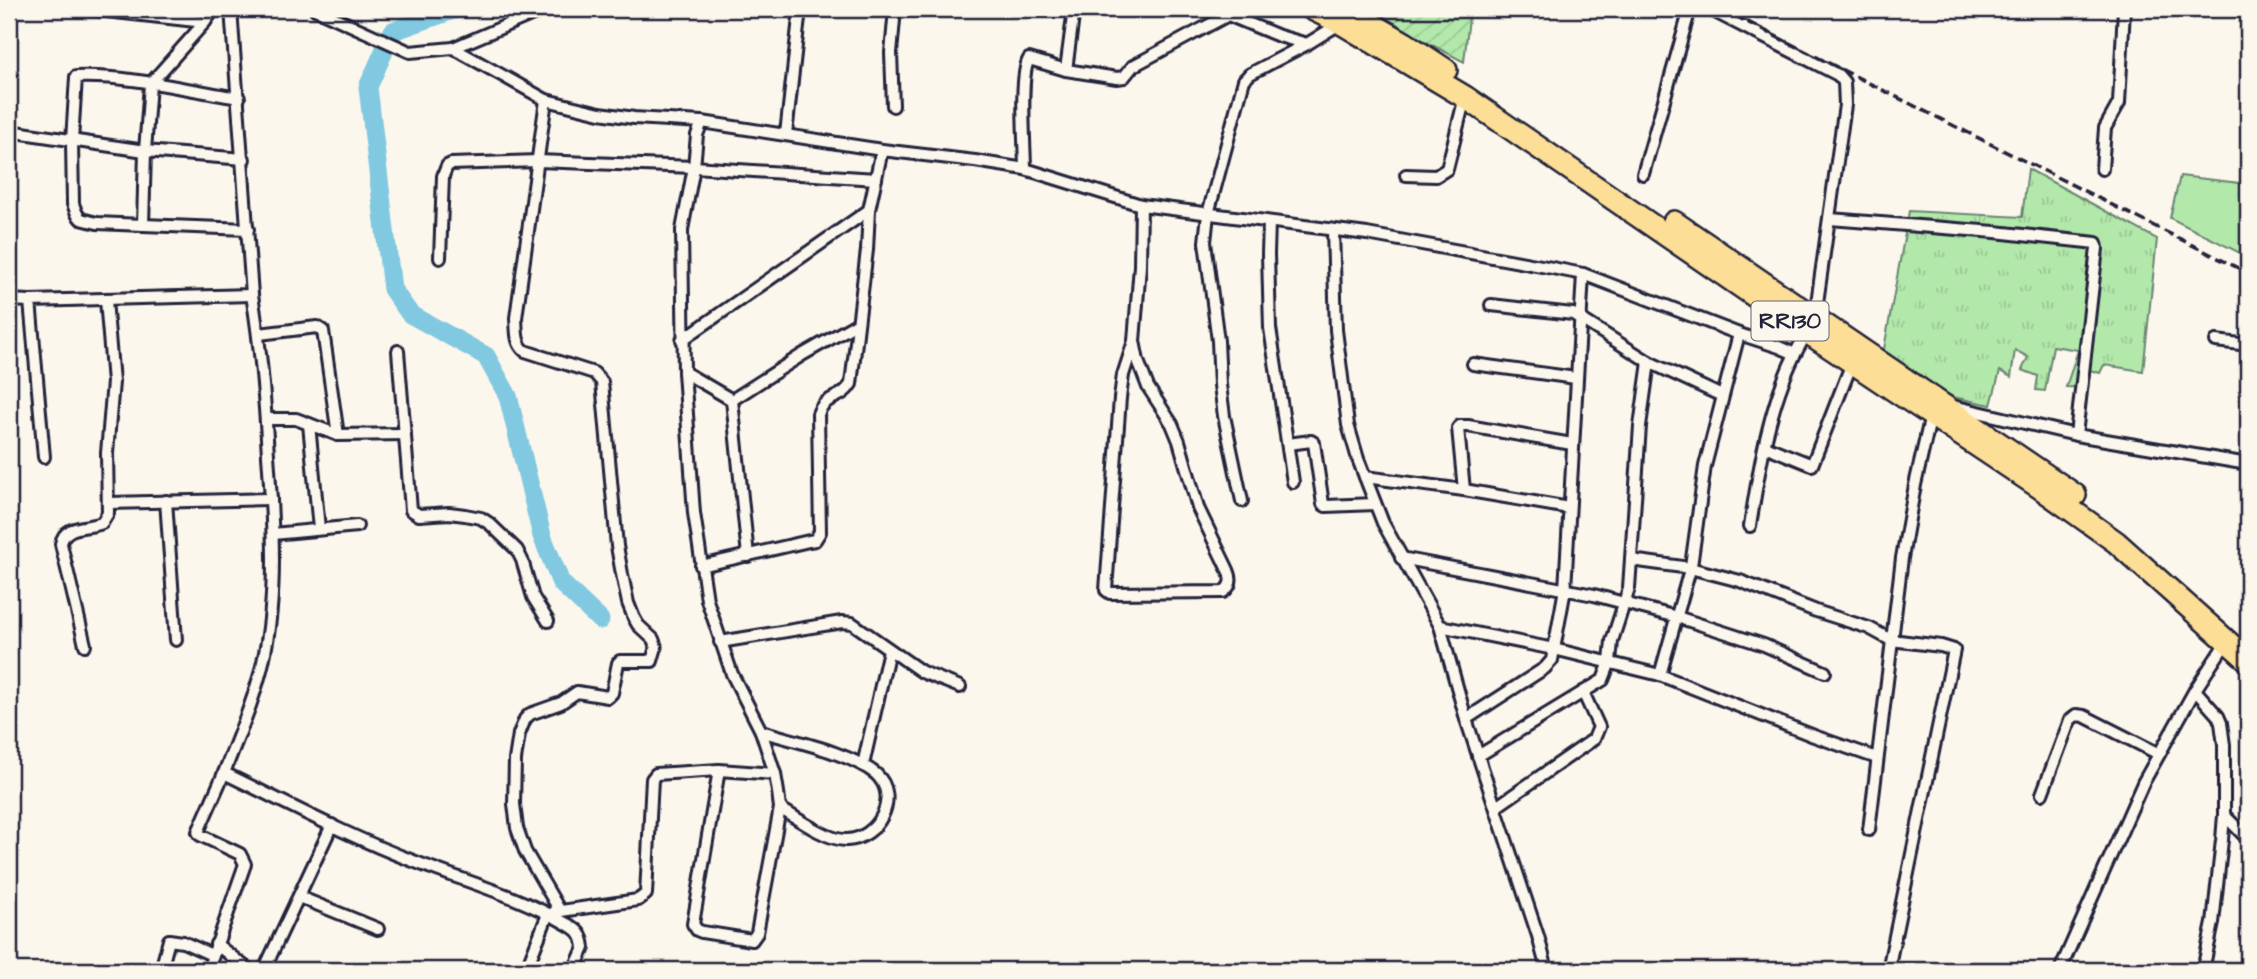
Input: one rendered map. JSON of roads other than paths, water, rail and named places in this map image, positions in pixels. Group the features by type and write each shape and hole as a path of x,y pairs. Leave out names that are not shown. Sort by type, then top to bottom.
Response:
{"highway":[{"name":"RR130","path":"1312,9 1343,16 1416,50 1811,325 1852,363 1934,408"},
{"name":"RR130","path":"1343,16 1934,408 2116,542 2238,641 2248,660"}],"street":[{"path":"88,9 205,22"},
{"path":"143,225 150,83 214,9"},
{"path":"208,970 245,864 240,854 198,832 253,699 263,660 271,595 273,534 266,419 259,334 252,295 231,9"},
{"path":"315,9 410,52 453,48 544,9"},
{"path":"786,134 800,9"},
{"path":"893,106 891,53 895,9"},
{"path":"1066,70 1073,9"},
{"path":"1643,174 1690,9"},
{"path":"1709,9 1842,78 1844,82 1845,105 1830,219 1811,325 1781,388 1765,446 1751,526"},
{"path":"2102,169 2105,128 2119,103 2124,9"},
{"path":"1025,169 1024,89 1026,63 1030,59 1066,70 1124,77 1133,66 1228,15 1279,36 1307,44"},
{"path":"1242,501 1220,385 1218,341 1205,242 1208,214 1244,80 1250,74 1307,44 1343,16"},
{"path":"453,48 546,100 600,113 702,122 1025,169 1141,205 1459,249 1583,274 1795,354"},
{"path":"239,98 96,76 76,77 72,141 73,204 81,219 97,223 248,229"},
{"path":"1406,175 1436,176 1447,169 1465,97"},
{"path":"546,100 516,318 517,341 525,351 594,373 602,382 617,545 628,603 638,625 653,639 656,647 652,661 618,663 608,697 577,692 561,703 530,714 522,726 515,760 514,804 517,828 525,851 561,911"},
{"path":"702,122 697,135 682,230 682,340 694,513 701,566 720,642 732,674 761,731 775,774 780,808 755,937 748,941 697,930 693,924 719,770"},
{"path":"9,131 145,151 244,159"},
{"path":"701,566 809,541 820,532 818,414 825,400 842,394 851,384 867,250 869,210 882,150"},
{"path":"440,258 443,176 447,166 538,161 694,167 876,179"},
{"path":"1135,341 1123,375 1120,398 1106,590 1110,593 1223,592 1230,584 1231,577 1198,508 1179,440 1143,376 1138,361 1135,341 1141,205"},
{"path":"682,340 869,210"},
{"path":"1830,219 2096,243 2090,321 2076,435"},
{"path":"1269,222 1270,328 1293,482"},
{"path":"1333,230 1336,330 1348,425 1376,505 1401,558 1440,626 1466,719 1547,970"},
{"path":"1466,719 1545,668 1552,660 1565,589 1583,274"},
{"path":"9,300 252,295"},
{"path":"85,645 61,544 68,530 102,523 108,513 107,453 113,382 106,300"},
{"path":"30,301 44,457"},
{"path":"1491,305 1569,313 1649,362 1722,396"},
{"path":"732,400 858,323"},
{"path":"259,334 317,327 322,329 338,435"},
{"path":"1660,675 1690,568 1705,466 1739,334"},
{"path":"2216,341 2248,345"},
{"path":"398,351 411,510 419,515 465,515 481,518 490,524 517,550 533,597 548,621"},
{"path":"1478,756 1603,680 1610,663 1612,641 1625,604 1631,559 1640,426 1649,362"},
{"path":"1765,446 1812,465 1852,363"},
{"path":"1474,364 1576,378"},
{"path":"684,372 732,400"},
{"path":"732,400 747,556"},
{"path":"1869,830 1902,558 1934,408 2248,464"},
{"path":"266,419 296,419 338,435 405,434"},
{"path":"309,424 319,529"},
{"path":"1464,490 1458,428 1460,426 1572,444"},
{"path":"1287,444 1311,441 1314,443 1321,495 1325,505 1376,505"},
{"path":"1365,477 1569,508"},
{"path":"109,503 271,499"},
{"path":"166,501 176,640"},
{"path":"273,534 357,526"},
{"path":"1401,558 1565,589 1677,617 1763,645 1825,672"},
{"path":"1631,559 1690,568 1740,581 1816,611 1869,628 1892,640 1941,646 1951,648 1955,652 1888,970"},
{"path":"720,642 842,622 852,623 922,672 960,687"},
{"path":"1440,626 1554,649 1660,675 1877,758"},
{"path":"2060,970 2134,802 2159,754 2194,690 2238,641"},
{"path":"863,765 889,650"},
{"path":"2194,690 2214,709 2221,723 2224,745 2224,815 2213,923 2203,970"},
{"path":"1496,807 1594,739 1599,727 1583,692"},
{"path":"2042,794 2070,720 2076,715 2084,716 2159,754"},
{"path":"761,731 863,765 885,785 887,796 885,810 878,823 867,834 844,841 829,836 780,808"},
{"path":"548,914 643,898 647,890 653,776 719,770 775,774"},
{"path":"224,773 411,861 548,914 579,932 583,939 584,948 574,970"},
{"path":"2224,815 2248,839"},
{"path":"264,970 332,825"},
{"path":"299,897 378,929"},
{"path":"526,970 548,914"},
{"path":"161,970 169,940 214,950 249,970"}],"waterway":[{"path":"456,9 393,31 368,87 392,289 410,314 486,356 508,396 542,536 561,583 600,620"}],"railway":[{"path":"1721,9 2248,273"}]}
